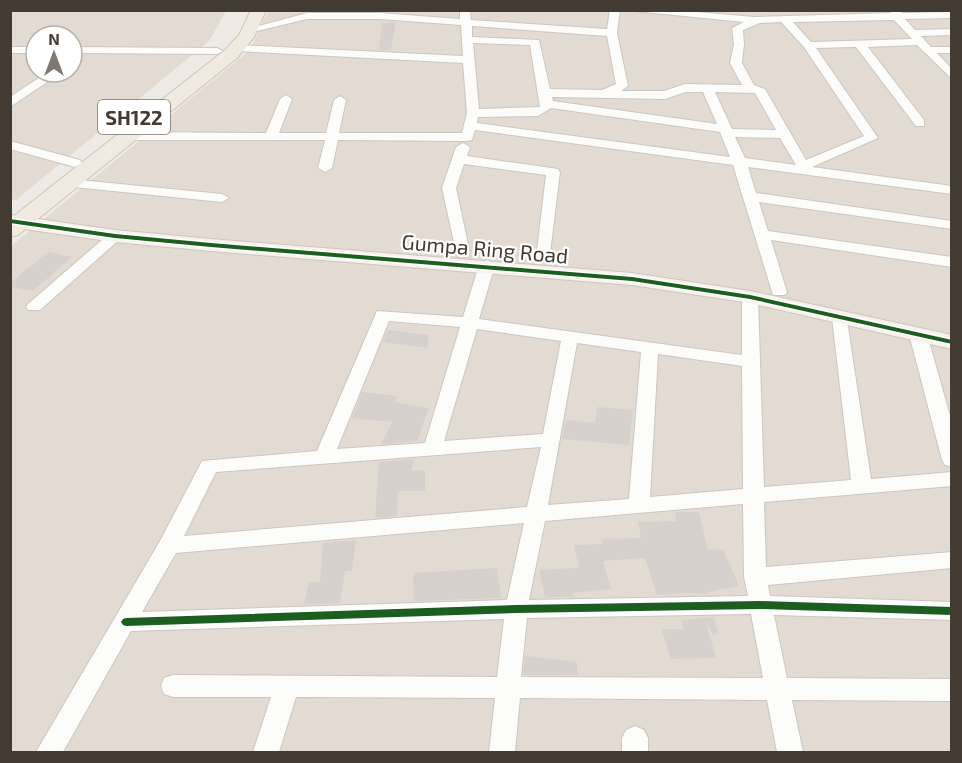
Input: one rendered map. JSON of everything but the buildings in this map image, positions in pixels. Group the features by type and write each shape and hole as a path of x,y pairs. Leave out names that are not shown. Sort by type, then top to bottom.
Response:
{"main road":[{"name":"SH122","path":"16,217 75,163 217,51 226,41 244,10"},
{"path":"16,217 69,183 237,48 259,10"}],"street":[{"path":"462,253 449,195 450,182 470,126 465,10"},
{"path":"564,105 607,93 622,86 612,33 615,10"},
{"path":"629,10 766,20 798,15 951,15"},
{"path":"897,14 950,74"},
{"path":"249,30 314,16 388,17 612,33"},
{"path":"784,19 808,45 872,138 804,168"},
{"path":"750,89 736,63 739,44 737,28 766,20"},
{"path":"912,33 951,32"},
{"path":"129,135 330,138 470,126 545,109 546,98 535,42 467,40"},
{"path":"808,45 858,43 925,46 951,50"},
{"path":"858,43 920,123"},
{"path":"237,48 468,60"},
{"path":"84,50 217,51"},
{"path":"84,53 89,50"},
{"path":"10,62 24,55"},
{"path":"10,103 38,84"},
{"path":"546,98 607,93 665,94 685,88 759,89 804,168"},
{"path":"708,89 739,161 779,292"},
{"path":"546,98 564,105 725,131 783,134"},
{"path":"271,137 286,99"},
{"path":"325,168 340,100"},
{"path":"470,126 804,168 951,190"},
{"path":"14,149 75,163"},
{"path":"459,159 553,172 544,259"},
{"path":"69,183 222,198"},
{"path":"749,196 951,225"},
{"name":"Gumpa Ring Road","path":"16,217 544,259 665,271 951,327"},
{"name":"Gumpa Ring Road","path":"16,217 115,236 632,279 750,297 951,342"},
{"path":"760,234 951,262"},
{"path":"34,307 115,236"},
{"path":"432,451 487,266"},
{"path":"750,297 755,577 790,753"},
{"path":"324,457 382,315 470,323 751,362"},
{"path":"840,318 862,487"},
{"path":"918,334 951,460"},
{"path":"502,753 516,609 552,440 570,336"},
{"path":"639,506 650,347"},
{"path":"49,753 169,545 209,466 432,451 552,440"},
{"path":"169,545 951,479"},
{"path":"755,577 951,560"},
{"path":"126,622 516,609 760,605 951,611"},
{"path":"173,686 951,690"},
{"path":"266,753 286,687"}],"shaded area":[{"path":"10,11 226,11 209,41 16,200 10,199"},
{"path":"268,11 951,11 951,752 11,752 11,246 250,50"}],"cycle path":[{"path":"10,221 115,236 211,245 632,279 750,297 952,342"},
{"path":"126,622 516,609 760,605 952,611"}]}
